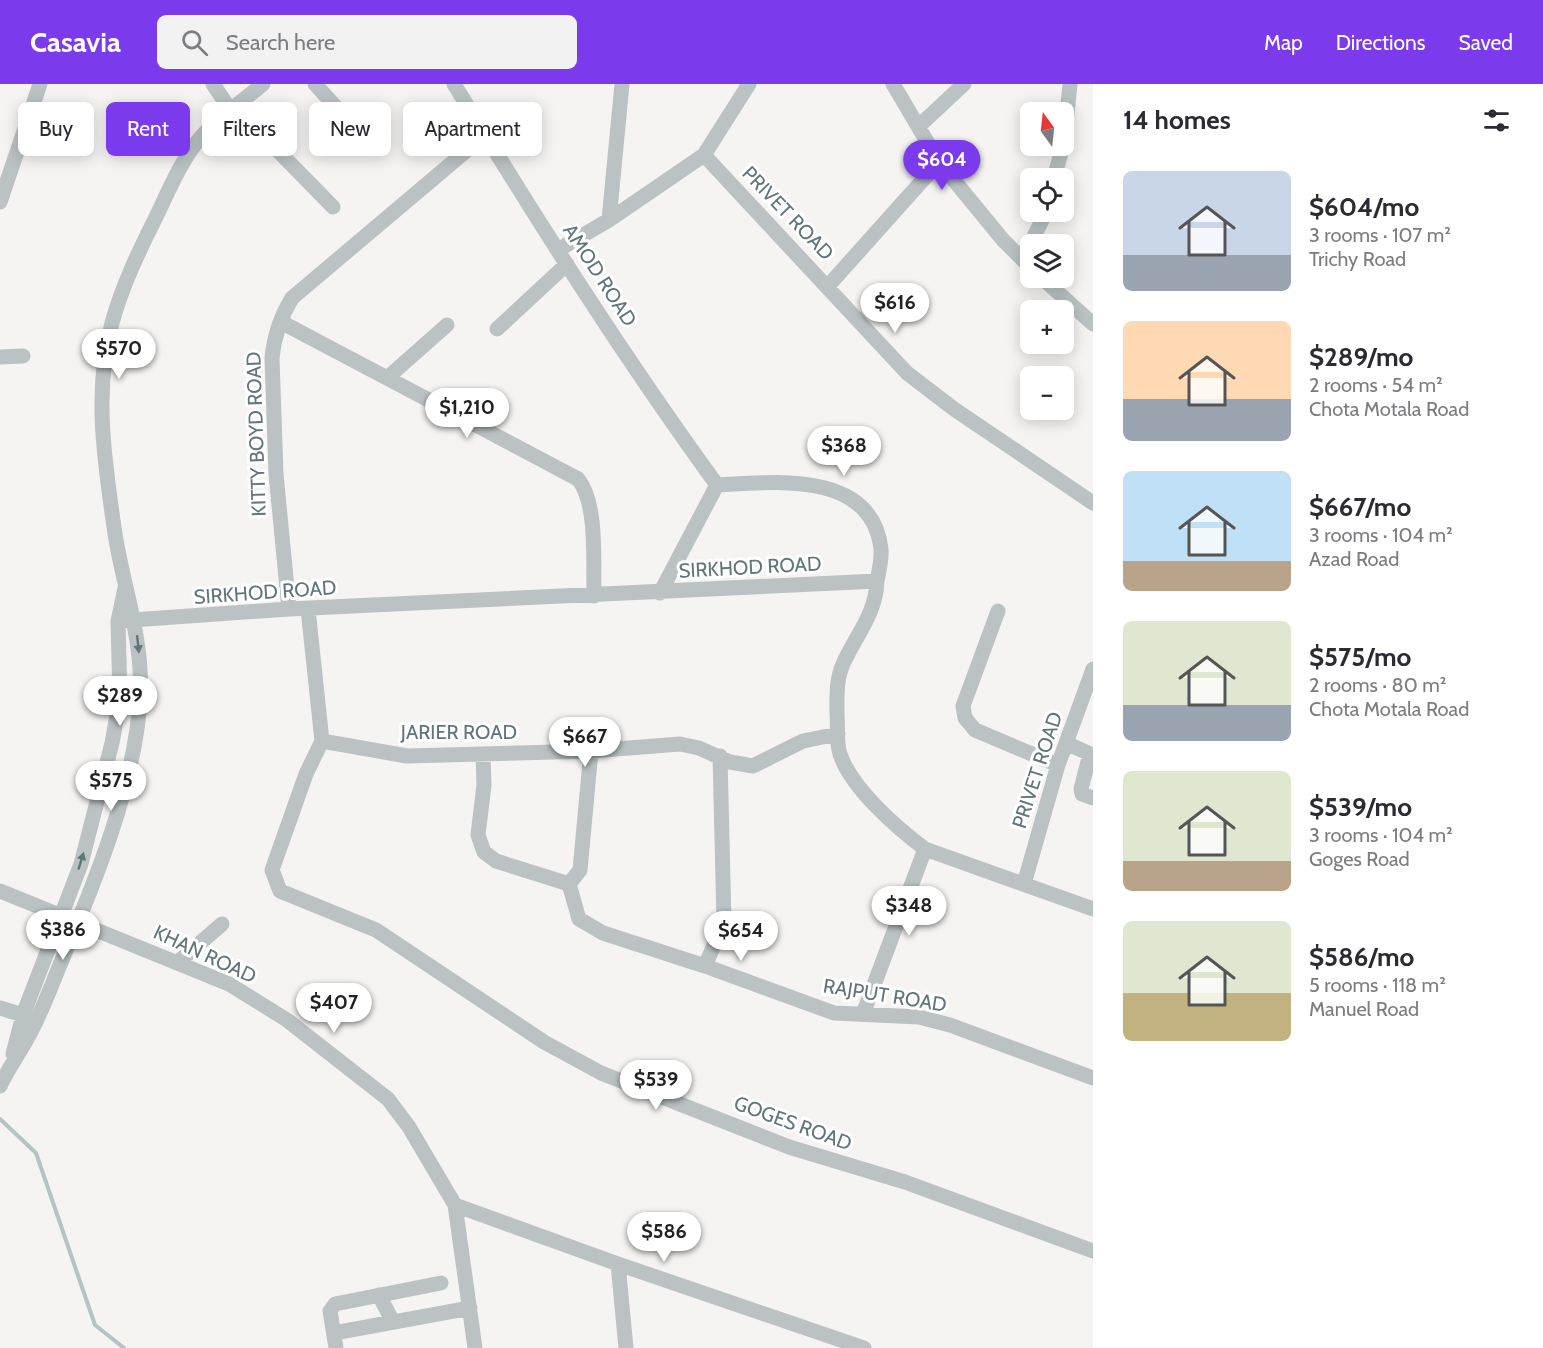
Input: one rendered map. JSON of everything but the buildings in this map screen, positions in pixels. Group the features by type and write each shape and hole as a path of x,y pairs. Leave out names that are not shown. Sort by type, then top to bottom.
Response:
{"street":[{"path":"0,202 40,84"},
{"path":"213,84 227,102"},
{"path":"241,102 263,84"},
{"path":"315,84 331,102"},
{"name":"AMOD ROAD","path":"454,84 465,102"},
{"path":"609,219 622,84"},
{"path":"558,250 609,219 704,155 749,84"},
{"path":"893,84 939,162 1003,240 1020,256"},
{"path":"919,126 964,84"},
{"path":"1069,102 1071,84"},
{"path":"0,1086 11,1062 27,1039 79,922 122,796 138,720 140,667 135,621 125,587 103,444 102,381 112,322 141,247 184,160 202,135"},
{"name":"PRIVET ROAD","path":"704,155 908,373 954,410 1093,503"},
{"path":"281,156 333,207"},
{"name":"KITTY BOYD ROAD","path":"289,609 273,412 272,358 281,322 292,298 460,156"},
{"name":"AMOD ROAD","path":"498,156 681,436 717,485"},
{"path":"828,286 939,162"},
{"path":"497,328 567,264"},
{"path":"1053,288 1093,324"},
{"path":"281,322 578,479 584,487 589,506 594,596"},
{"path":"387,378 447,325"},
{"path":"0,357 23,356"},
{"path":"660,593 717,485 791,482 829,489 850,497 866,512 878,531 882,551 871,615 842,666 837,683 840,754 856,782 907,836 925,849 1093,909"},
{"name":"SIRKHOD ROAD","path":"118,621 289,609 877,581"},
{"path":"11,1062 23,1015 81,864 112,743 120,698 118,621 125,587"},
{"path":"308,609 322,741"},
{"path":"998,611 963,706 965,718 975,730 1059,765"},
{"name":"PRIVET ROAD","path":"1024,884 1066,743 1093,669"},
{"name":"JARIER ROAD","path":"322,741 407,756 591,751 680,744 720,756 730,762 753,766 803,741 838,734"},
{"name":"GOGES ROAD","path":"322,741 306,774 272,870 275,884 286,894 376,930 544,1042 601,1073 789,1147 905,1182 1093,1251"},
{"path":"1066,743 1090,754 1081,789 1082,794 1093,798"},
{"path":"483,755 484,785 478,836 484,852 496,861 569,884 580,870 591,751"},
{"path":"705,966 724,922 720,756"},
{"path":"863,1014 925,849"},
{"name":"RAJPUT ROAD","path":"569,884 576,913 585,924 603,933 834,1012 900,1014 950,1025 1093,1078"},
{"name":"KHAN ROAD","path":"0,891 229,984 287,1020 381,1093 409,1127 454,1205 475,1348"},
{"path":"177,963 222,924"},
{"path":"0,1008 23,1015"},
{"path":"454,1205 864,1348"},
{"path":"618,1264 626,1348"},
{"path":"441,1283 333,1306 330,1311 335,1340 393,1322 470,1308"},
{"path":"379,1295 393,1322"}],"waterway":[{"path":"0,1119 36,1153 95,1325 124,1348"}]}
